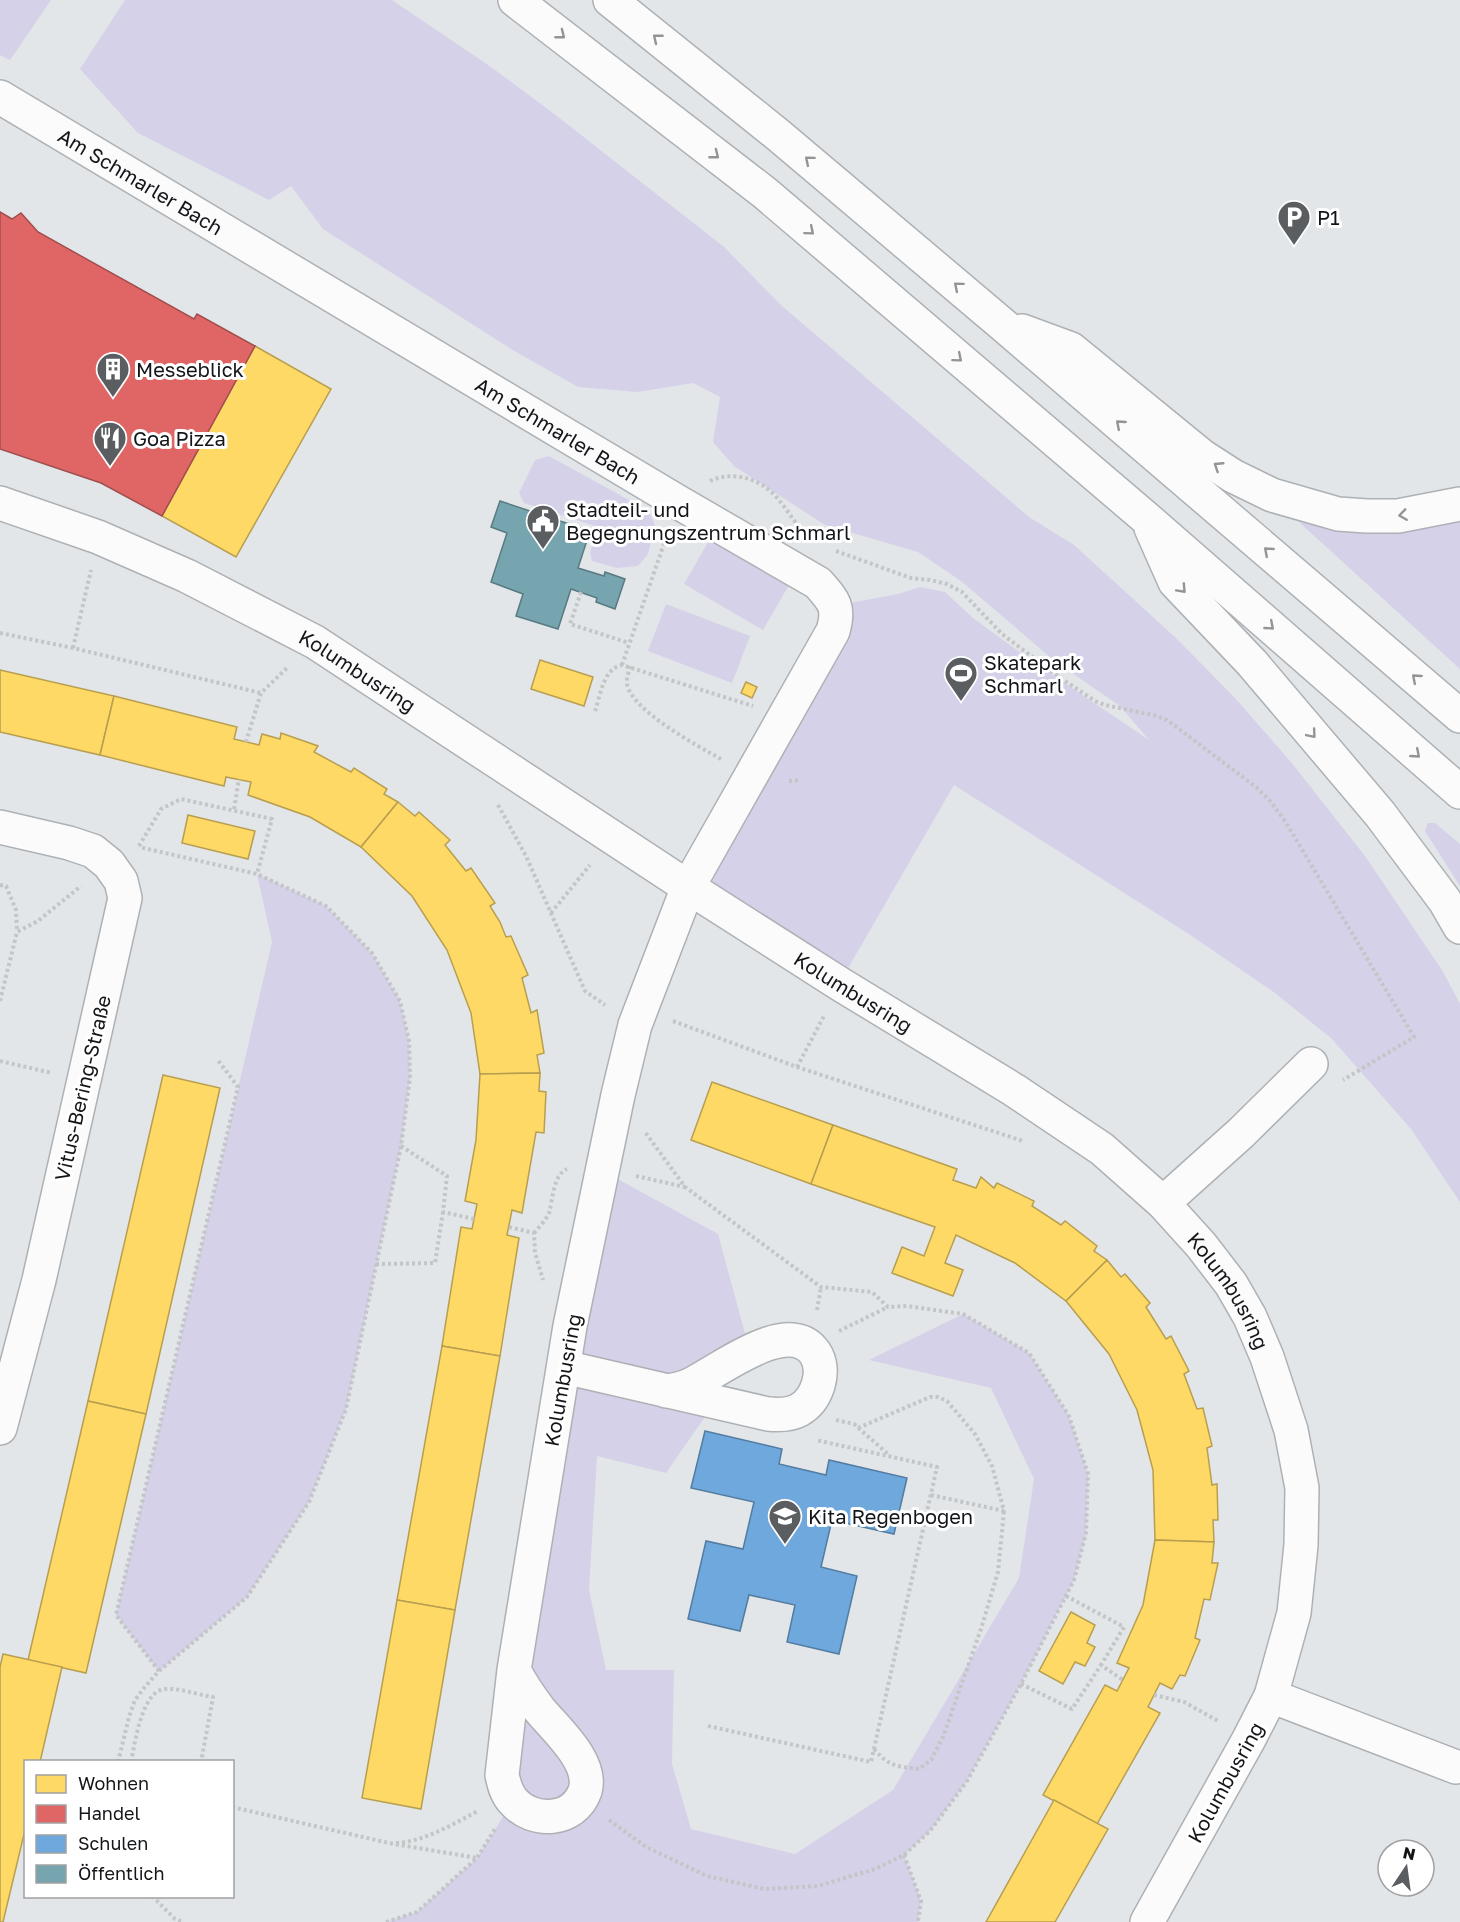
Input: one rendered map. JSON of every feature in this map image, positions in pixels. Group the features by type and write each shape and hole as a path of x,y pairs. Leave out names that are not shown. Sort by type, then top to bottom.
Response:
{"main road":[{"path":"514,0 765,193 1146,518 1460,792"},
{"path":"610,0 777,134 1460,716"},
{"name":"Am Schmarler Bach","path":"0,96 678,502 818,583 834,600 837,616 833,631 688,887"},
{"path":"1002,324 1071,349 1202,456 1233,476 1272,495 1338,514 1367,516 1398,516 1460,504"},
{"name":"Kolumbusring","path":"0,503 98,537 187,576 315,642 688,887 840,984 1014,1090 1102,1149 1164,1203 1202,1245 1231,1284 1250,1317 1267,1357 1291,1431 1302,1488 1301,1545 1294,1613 1271,1696 1147,1922"},
{"path":"1146,518 1175,582 1252,663 1380,814 1445,901 1460,927"},
{"name":"Vitus-Bering-Straße","path":"0,827 93,850 109,864 121,881 125,898 39,1280 0,1428"},
{"name":"Kolumbusring","path":"513,1801 505,1789 502,1775 514,1670 564,1367 618,1095 638,1017 688,887"},
{"path":"1164,1203 1241,1133 1323,1075"},
{"path":"564,1367 666,1391 768,1414 785,1414 798,1410 808,1403 817,1388 821,1372 820,1363 814,1351 802,1342 784,1340 771,1342 691,1384 666,1391"},
{"path":"513,1801 533,1813 556,1817 573,1808 584,1794 586,1779 580,1760 539,1709 514,1670"},
{"path":"1271,1696 1456,1767"}],"path":[{"path":"622,664 678,502 698,486 717,477 734,475 751,479 769,490 794,523 812,539"},
{"path":"73,648 98,537"},
{"path":"833,550 911,579 947,584 962,592 1002,634 1059,677 1105,705 1167,720 1256,787 1271,802 1285,821 1414,1037 1323,1075"},
{"path":"581,592 570,624 629,643"},
{"path":"0,633 261,693"},
{"path":"246,742 261,693 315,642"},
{"path":"595,711 608,673 614,667 622,664 784,715"},
{"path":"630,666 627,678 629,689 651,714 690,742 750,775 775,782 800,780"},
{"path":"234,809 238,779"},
{"path":"494,797 526,856 585,992 638,1017 1034,1144"},
{"path":"118,1760 135,1700 159,1671 247,1597 309,1502 346,1410 400,1146 410,1077 409,1041 400,1001 372,953 326,906 257,874 138,847 161,809 181,799 234,809 272,819 257,874"},
{"path":"551,913 612,836"},
{"path":"16,932 38,921 109,864"},
{"path":"0,885 6,886 16,910 16,932 0,1001"},
{"path":"797,1067 840,984"},
{"path":"159,1671 116,1615 238,1087 217,1059"},
{"path":"0,1061 84,1080"},
{"path":"584,1794 592,1808 646,1847 708,1875 764,1889 818,1886 875,1869 904,1855 930,1831 967,1781 1021,1684 1074,1580 1086,1533 1088,1474 1069,1416 1029,1353 963,1314 907,1306 888,1307 872,1292 821,1287 685,1187 618,1095"},
{"path":"375,1264 435,1263 447,1176 400,1146"},
{"path":"603,1171 685,1187"},
{"path":"443,1212 474,1219"},
{"path":"509,1227 534,1233 535,1253 544,1282"},
{"path":"858,1428 930,1396 946,1401 975,1434 992,1466 1004,1511 998,1572 961,1689 943,1737 931,1760 919,1769 901,1767 887,1763 874,1749"},
{"path":"708,1726 871,1762 937,1467 808,1438 768,1414"},
{"path":"832,1420 854,1424 889,1456"},
{"path":"931,1495 1004,1511"},
{"path":"1021,1684 1072,1709 1124,1627 1066,1596"},
{"path":"1101,1665 1123,1680"},
{"path":"131,1760 148,1700 153,1693 167,1689 213,1697 201,1760"},
{"path":"1154,1695 1184,1702 1249,1739"},
{"path":"389,1844 412,1842 428,1837 479,1811 513,1801"},
{"path":"386,1922 417,1912 477,1858 513,1801"},
{"path":"234,1807 389,1844 477,1858"},
{"path":"904,1855 921,1900 918,1922"},
{"path":"154,1898 175,1919 183,1922"}],"shaded area":[{"path":"0,0 51,0 10,60 0,55"},
{"path":"125,0 392,0 491,67 553,113 724,247 782,306 1029,517 1074,545 1176,638 1235,698 1291,762 1365,856 1442,970 1460,1004 1460,1202 1411,1129 1332,1039 1275,993 1192,936 954,785 847,970 709,881 844,604 898,594 920,587 945,592 973,618 1022,654 1149,740 1120,706 1056,662 961,581 918,552 825,525 734,466 713,442 720,397 693,383 638,392 578,387 511,349 323,229 291,186 269,200 138,133 80,69"},
{"path":"549,456 649,511 655,526 648,554 638,566 617,568 592,561 590,553 598,527 524,503 519,493 535,460"},
{"path":"1460,520 1460,669 1299,522 1347,531 1393,532"},
{"path":"710,539 789,585 763,630 684,584"},
{"path":"666,604 750,636 732,683 648,651"},
{"path":"1428,823 1435,823 1460,844 1460,886 1425,831"},
{"path":"257,874 326,906 372,953 400,1001 409,1041 410,1077 401,1146 346,1409 309,1502 247,1597 159,1671 116,1615 272,942"},
{"path":"603,1171 718,1234 750,1352 666,1473 597,1456 589,1590 606,1670 674,1670 672,1764 691,1829 795,1854 893,1790 1019,1578 1034,1479 991,1388 869,1360 963,1314 1029,1353 1069,1416 1088,1474 1086,1533 1074,1580 1021,1684 967,1781 930,1831 904,1855 921,1901 918,1922 386,1922 417,1912 477,1858 513,1801 505,1789"}],"building: Wohnen":[{"path":"255,346 331,389 236,557 162,516"},
{"path":"540,660 593,677 584,706 531,689"},
{"path":"0,670 114,696 100,755 0,732"},
{"path":"746,682 757,687 752,698 741,693"},
{"path":"114,696 237,727 234,739 259,745 262,734 280,739 281,733 318,746 314,752 351,772 354,768 387,789 384,794 398,802 361,847 310,817 248,795 251,782 226,777 224,786 100,755"},
{"path":"398,802 415,816 419,812 450,840 445,845 466,871 471,868 495,903 490,906 506,937 511,936 528,975 522,978 531,1013 537,1010 544,1053 537,1055 540,1073 480,1074 471,1013 447,950 412,896 361,847"},
{"path":"188,815 255,831 248,859 182,843"},
{"path":"540,1073 539,1091 546,1092 544,1133 536,1132 522,1213 512,1210 507,1235 519,1238 500,1356 442,1346 461,1227 472,1229 477,1204 465,1201 476,1140 480,1074"},
{"path":"163,1075 220,1088 146,1414 88,1401"},
{"path":"712,1082 833,1125 811,1184 691,1140"},
{"path":"833,1125 957,1169 953,1180 976,1188 981,1177 994,1188 997,1183 1034,1201 1032,1206 1061,1225 1065,1221 1097,1246 1094,1251 1107,1260 1066,1301 1015,1263 956,1235 945,1263 963,1270 953,1296 892,1273 902,1247 924,1256 935,1227 811,1184"},
{"path":"1107,1260 1121,1277 1125,1274 1150,1303 1146,1307 1166,1339 1171,1336 1189,1371 1184,1374 1197,1409 1203,1408 1212,1446 1207,1448 1212,1485 1217,1484 1218,1520 1213,1520 1214,1542 1155,1540 1153,1470 1137,1410 1109,1354 1066,1301"},
{"path":"442,1346 500,1356 455,1610 397,1600"},
{"path":"88,1401 146,1414 86,1673 28,1660"},
{"path":"1155,1540 1214,1542 1212,1563 1218,1563 1210,1600 1204,1599 1195,1638 1200,1640 1185,1676 1180,1675 1172,1689 1160,1683 1148,1707 1160,1713 1097,1824 1043,1795 1105,1685 1117,1691 1129,1668 1117,1663 1143,1605"},
{"path":"397,1600 455,1610 421,1809 362,1798"},
{"path":"1071,1612 1095,1625 1087,1643 1095,1647 1085,1666 1075,1662 1063,1684 1039,1671"},
{"path":"3,1654 62,1667 40,1760 24,1760 24,1834 3,1922 0,1922 0,1667"},
{"path":"1054,1800 1108,1829 1055,1922 986,1922"}],"building: Handel":[{"name":"Messeblick","path":"0,212 12,219 21,213 38,232 194,319 197,314 255,346 162,516 101,483 0,449"}],"building: Schulen":[{"name":"Kita Regenbogen","path":"705,1431 782,1449 779,1464 826,1475 829,1460 907,1478 894,1534 832,1520 821,1567 857,1576 839,1654 787,1642 795,1605 749,1595 740,1631 688,1619 706,1541 743,1549 754,1502 691,1488"}],"building: Öffentlich":[{"name":"Stadteil- und Begegnungszentrum Schmarl","path":"500,501 590,531 578,568 604,576 605,572 625,579 615,609 596,602 597,598 571,589 558,629 516,616 523,594 491,582 507,533 491,527"}],"place":[{"name":"P1","path":"1294,246"},
{"name":"Messeblick","path":"113,398"},
{"name":"Goa Pizza","path":"110,467"},
{"name":"Stadteil- und Begegnungszentrum Schmarl","path":"543,550"},
{"name":"Skatepark Schmarl","path":"961,702"},
{"name":"Kita Regenbogen","path":"785,1545"}]}
